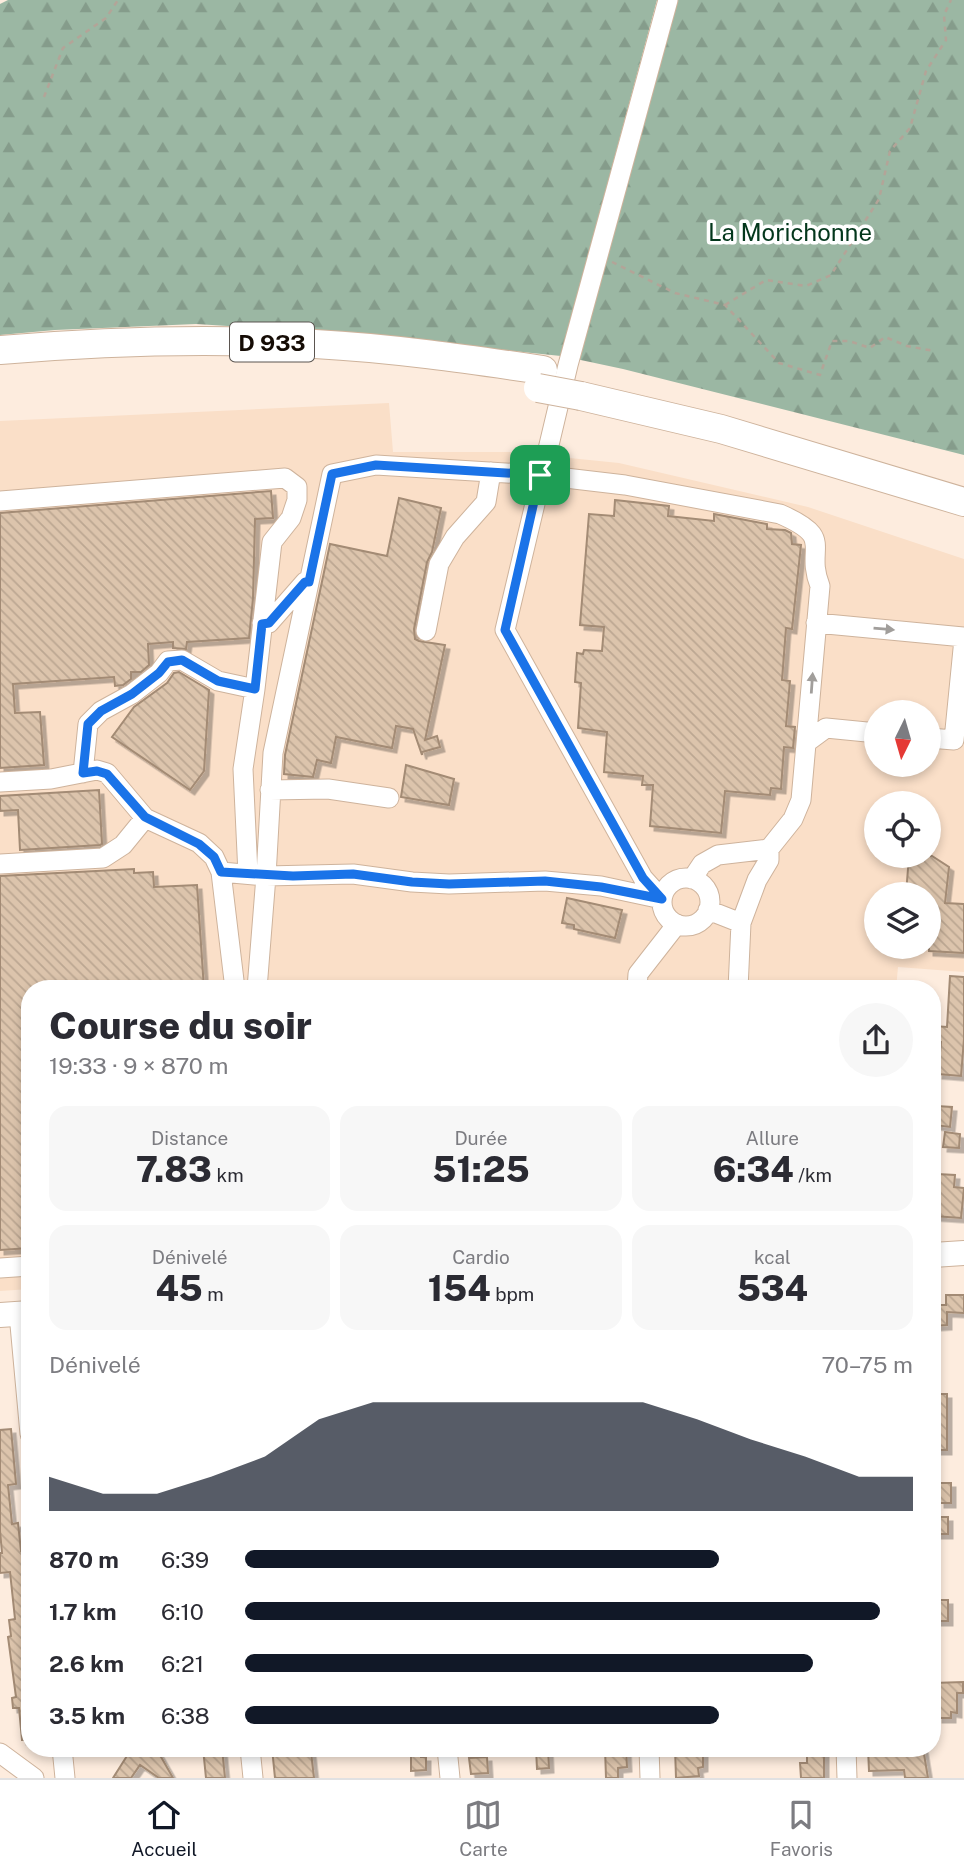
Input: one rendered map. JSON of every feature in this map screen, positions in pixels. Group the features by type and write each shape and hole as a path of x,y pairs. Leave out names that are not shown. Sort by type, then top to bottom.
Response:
{"highway":[{"name":"D 933","path":"0,350 169,340 389,349 727,412 964,483"},
{"name":"D 933","path":"0,369 108,361 233,359 540,379"},
{"name":"D 933","path":"583,387 964,502"}],"main road":[{"path":"941,1254 964,1253"}],"street":[{"path":"662,899 643,878 505,630 540,475 668,0"},
{"path":"257,875 271,790 273,753 332,474 376,465 540,475 638,488 780,514 810,531 817,544 815,573 820,586 807,743 801,800 793,819 769,849 769,860 757,880 741,923 738,980"},
{"path":"426,631 439,564 455,537 486,502 491,472"},
{"path":"0,501 285,478 297,487 297,500 291,518 272,542 243,769 257,875 257,980"},
{"path":"262,624 269,623 305,582 309,582"},
{"path":"816,623 964,638 954,740 942,739"},
{"path":"83,773 88,724 101,711 132,694 159,673 168,662 182,660 218,681 255,689"},
{"path":"807,743 826,728 864,732"},
{"path":"0,782 51,779 97,771 107,774 145,817 199,844 214,857 221,872 235,980"},
{"path":"271,790 328,789 389,798"},
{"path":"0,863 103,858 123,845 145,817"},
{"path":"692,878 702,864 719,856 769,849"},
{"path":"221,872 257,875 353,874 449,884 545,881 601,887 662,899"},
{"path":"692,878 705,887 709,894 708,910 705,916 692,925 677,924 665,914 662,899 664,891 676,880 692,878"},
{"path":"708,910 741,923"},
{"path":"638,980 638,974 677,924"},
{"path":"0,1268 21,1267"},
{"path":"16,1314 21,1357"},
{"path":"0,1753 34,1778"},
{"path":"63,1757 65,1778"},
{"path":"251,1757 253,1778"},
{"path":"448,1757 450,1778"},
{"path":"649,1757 650,1778"},
{"path":"846,1757 847,1778"}],"path":[{"path":"44,97 63,48 106,18 118,0"},
{"path":"725,304 765,280 806,286 831,275 879,199 890,151 910,128 926,71 946,40 944,15 951,0"},
{"path":"598,255 676,293 725,304 779,363 820,375 832,341 849,341 870,348 885,337 907,346 934,351"}],"shaded area":[{"path":"389,403 393,452 510,452 619,463 808,507 964,559 964,972 898,967 897,980 21,980 21,1290 0,1291 0,421"}],"green space":[{"path":"8,0 657,0 561,356 343,333 196,324 0,335 0,4"},
{"name":"La Morichonne","path":"676,0 964,0 964,455 576,359"}],"building":[{"path":"271,491 273,518 255,519 249,638 187,642 186,649 173,648 173,642 148,644 149,665 141,672 131,672 131,679 123,685 115,686 114,677 13,684 15,713 40,712 44,765 0,768 0,513"},
{"path":"399,498 441,508 414,629 415,639 445,645 425,740 437,736 440,747 422,752 422,755 413,729 396,726 392,748 336,737 331,763 317,760 313,777 284,774 285,755 330,544 387,556"},
{"path":"615,500 669,506 668,516 714,521 714,514 767,524 767,529 791,533 792,544 801,545 792,629 786,628 782,680 790,681 786,726 795,727 793,748 784,747 781,789 771,788 770,795 725,791 721,833 650,826 653,785 642,785 643,776 604,772 607,732 578,728 581,683 575,682 577,653 583,654 584,650 602,651 604,627 580,625 589,514 614,516"},
{"path":"179,672 209,690 204,771 190,790 112,737 134,707 167,683 174,673"},
{"path":"406,765 454,779 449,805 401,797"},
{"path":"99,790 100,845 20,850 18,810 0,811 0,796"},
{"path":"941,862 949,867 945,903 964,904 964,953 941,952 941,882 907,882 908,868 941,868"},
{"path":"134,869 134,873 153,872 154,887 197,885 203,980 21,980 21,1249 0,1250 0,876"},
{"path":"567,898 622,910 615,938 574,929 574,925 562,923"},
{"path":"950,976 964,977 961,1076 941,1074 941,1026 947,1027"},
{"path":"941,1106 952,1107 950,1127 941,1126"},
{"path":"945,1132 960,1134 959,1148 943,1147"},
{"path":"941,1174 955,1175 954,1187 964,1188 961,1218 941,1217"},
{"path":"946,1295 964,1295 964,1313 947,1312 947,1325 941,1325 941,1305 946,1305"},
{"path":"941,1394 947,1394 947,1450 941,1450"},
{"path":"11,1429 16,1484 8,1485 12,1524 18,1523 21,1551 21,1729 19,1708 13,1708 12,1698 16,1697 8,1637 11,1636 9,1620 15,1619 10,1572 0,1573 0,1430"},
{"path":"941,1483 951,1483 951,1503 941,1503"},
{"path":"941,1517 948,1517 948,1534 941,1534"},
{"path":"941,1600 948,1600 948,1621 941,1621"},
{"path":"963,1682 963,1693 957,1693 957,1713 951,1712 951,1718 941,1718 941,1683"},
{"path":"126,1757 161,1757 173,1778 159,1778 140,1765 131,1778 113,1778"},
{"path":"204,1757 223,1757 225,1778 206,1778"},
{"path":"273,1757 312,1757 314,1778 275,1778"},
{"path":"411,1757 426,1757 426,1770 411,1771"},
{"path":"487,1757 488,1773 471,1774 469,1758"},
{"path":"536,1757 548,1757 549,1768 537,1769"},
{"path":"605,1757 626,1757 627,1767 618,1768 618,1778 606,1778"},
{"path":"675,1757 703,1757 703,1767 698,1768 699,1776 676,1778"},
{"path":"807,1757 824,1757 824,1778 801,1778 800,1763 807,1763"},
{"path":"868,1757 924,1757 928,1778 905,1778 904,1770 869,1771"}],"route":[{"path":"376,465 540,475 505,630 643,878 662,899 601,887 545,881 449,884 353,874 266,876 221,872 214,857 199,844 145,817 107,774 97,771 83,773 88,724 101,711 132,694 159,673 168,662 182,660 218,681 255,689 262,624 269,623 305,582 309,582 332,474 376,465"}]}
